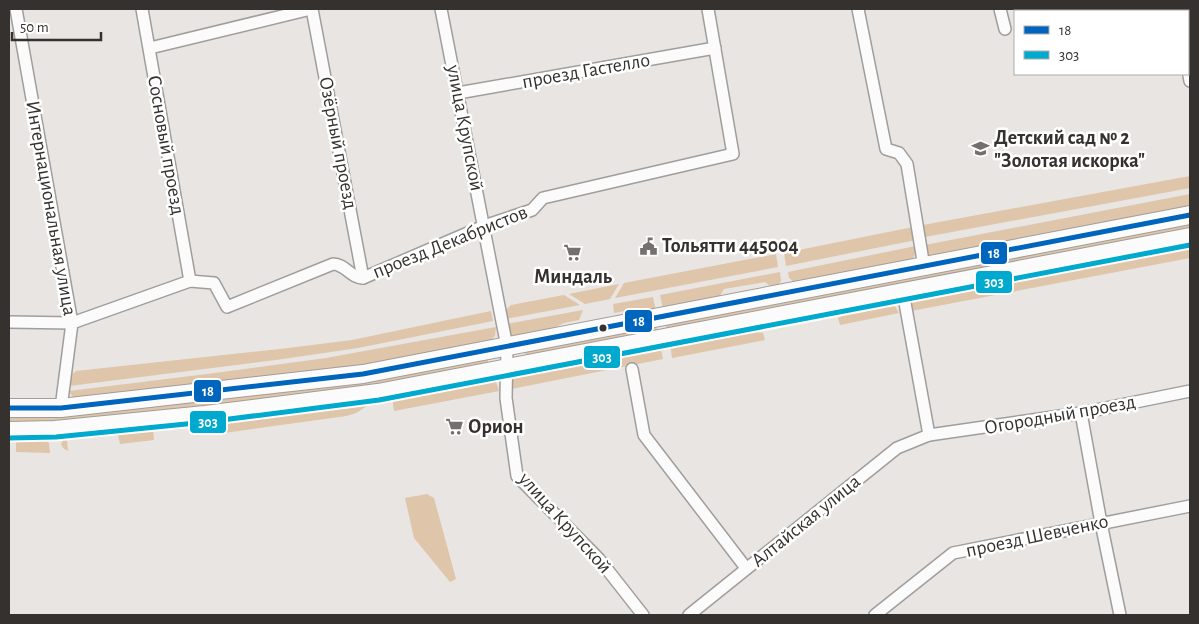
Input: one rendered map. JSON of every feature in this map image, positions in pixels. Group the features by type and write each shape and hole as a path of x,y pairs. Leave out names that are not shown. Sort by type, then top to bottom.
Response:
{"main road":[{"path":"9,408 61,408 363,374 1190,215"},
{"path":"9,431 55,430 358,396 1190,237"}],"street":[{"name":"Интернациональная улица","path":"16,9 72,323 61,408"},
{"name":"Сосновый проезд","path":"142,9 190,281"},
{"path":"150,48 312,9"},
{"name":"Озёрный проезд","path":"312,9 363,278"},
{"name":"улица Крупской","path":"441,9 507,347 506,398 518,476 599,559 643,615"},
{"path":"708,9 715,48"},
{"path":"858,9 886,149 899,153 907,164 924,267"},
{"path":"1000,9 1005,29"},
{"name":"проезд Декабристов","path":"72,323 190,281 214,283 227,307 333,264 339,264 358,278 363,278 484,226 532,210 543,198 733,154 715,48"},
{"name":"проезд Гастелло","path":"458,93 715,48"},
{"path":"903,292 929,435"},
{"path":"9,322 72,323"},
{"path":"632,369 644,435 746,568"},
{"name":"Огородный проезд","path":"929,435 1081,413 1190,391"},
{"path":"1081,413 1120,615"},
{"name":"Алтайская улица","path":"690,615 897,448 929,435"},
{"name":"проезд Шевченко","path":"875,615 953,553 1101,522 1190,506"}],"shaded area":[{"path":"1190,176 1190,188 925,237 923,225"},
{"path":"1190,194 1190,208 928,259 925,245"},
{"path":"1190,221 1190,230 667,331 665,322"},
{"path":"913,227 916,240 786,266 784,253"},
{"path":"1190,243 1190,258 911,311 912,302 916,297"},
{"path":"916,246 914,257 908,263 795,283 789,278 788,272"},
{"path":"776,254 778,267 615,298 624,283"},
{"path":"780,272 781,281 777,287 773,288 765,282 724,289 718,299 663,309 660,295"},
{"path":"619,284 610,299 585,304 569,294"},
{"path":"564,295 580,305 505,319 506,310 511,305"},
{"path":"653,297 656,311 630,310 614,313 613,304"},
{"path":"893,303 899,313 840,325 838,318 860,306"},
{"path":"583,310 579,320 564,323 547,331 514,337 510,334 506,324"},
{"path":"491,311 493,321 358,348 69,386 70,376 76,371 352,340"},
{"path":"656,324 658,333 527,356 525,353 525,350"},
{"path":"496,327 495,336 489,342 389,362 74,399 69,391 326,358"},
{"path":"740,330 763,333 765,340 672,358 670,343"},
{"path":"660,345 663,359 511,389 512,379 515,376"},
{"path":"488,358 488,363 371,387 94,420 9,423 9,416"},
{"path":"491,379 496,382 499,391 394,411 392,396"},
{"path":"373,402 356,413 346,416 217,434 209,428 210,421"},
{"path":"199,423 201,431 198,436 197,424 153,429 154,440 120,444 118,435 67,440 68,451 61,444 64,438"},
{"path":"43,438 49,443 50,453 16,452 16,442"},
{"path":"427,494 434,498 456,579 450,582 414,538 405,498"}],"transit line":[{"name":"18","path":"9,408 61,408 363,374 1190,215"},
{"name":"303","path":"9,438 56,437 206,422 379,400 1190,245"}],"place":[{"name":"Детский сад № 2 \"Золотая искорка\"","path":"980,149"},
{"name":"Тольятти 445004","path":"648,246"},
{"name":"Миндаль","path":"573,253"},
{"name":"Орион","path":"454,427"}]}
